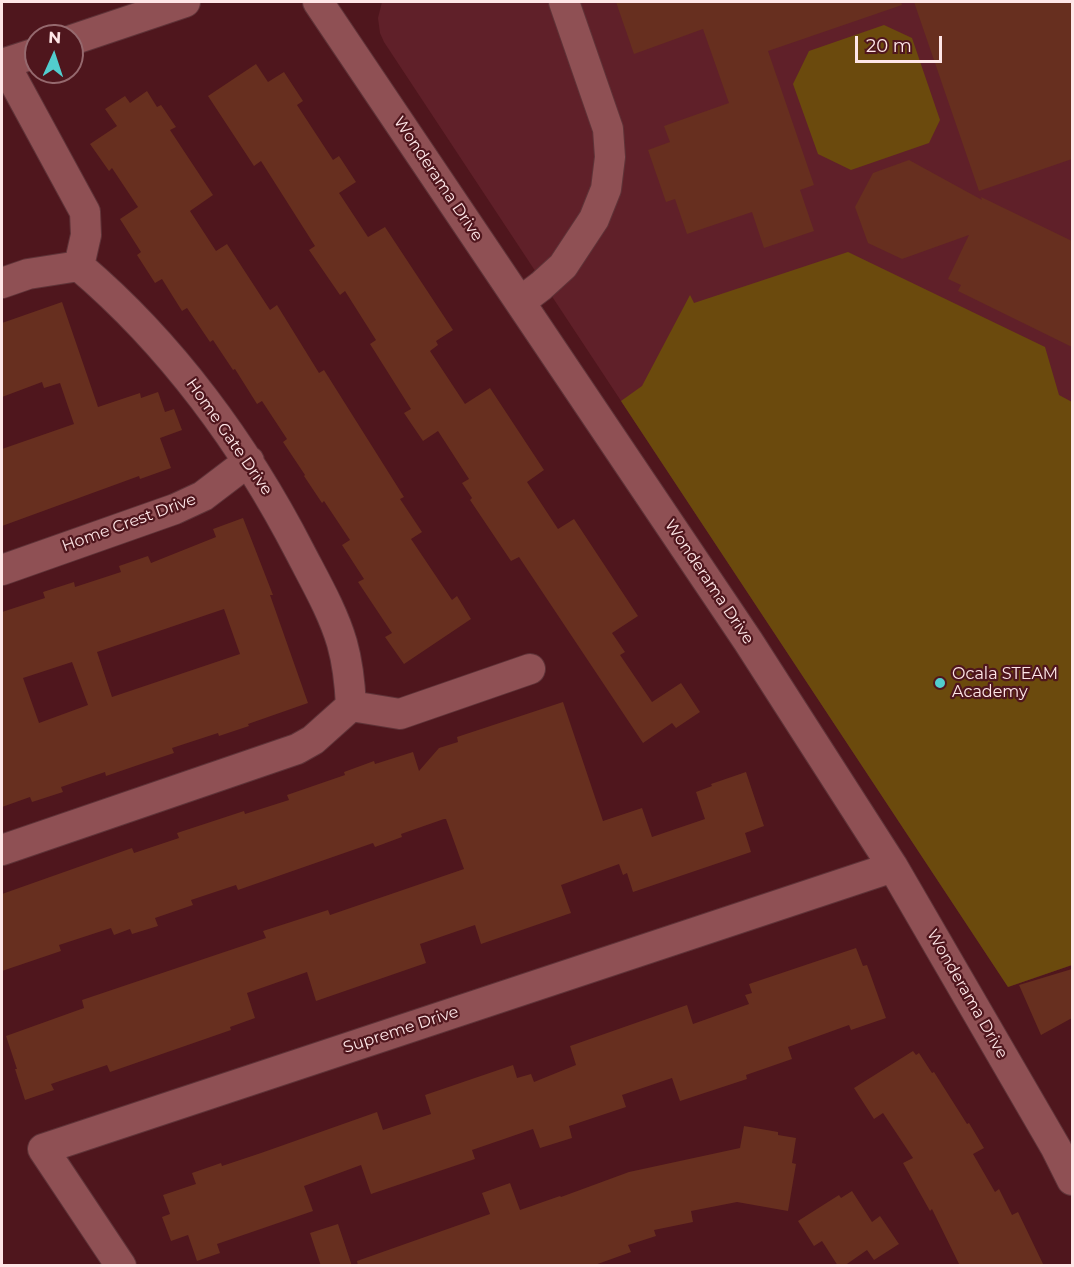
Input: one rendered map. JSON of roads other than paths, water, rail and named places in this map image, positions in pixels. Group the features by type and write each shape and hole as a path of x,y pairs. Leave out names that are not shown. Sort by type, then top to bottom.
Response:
{"street":[{"path":"84,36 185,2"},
{"name":"Wonderama Drive","path":"318,2 748,641 892,867 1064,1145 1072,1180"},
{"path":"520,302 563,266 594,219 606,189 610,156 608,129 564,2"},
{"path":"2,283 28,274 79,266 86,235 85,212 3,64 24,56"},
{"name":"Home Gate Drive","path":"79,266 114,295 186,375 249,461 281,514 342,642 349,675 351,706"},
{"name":"Home Crest Drive","path":"2,570 175,509 203,496 249,461"},
{"path":"2,850 297,748 313,740 351,706 400,714 530,669"},
{"name":"Supreme Drive","path":"121,1266 44,1149 892,867"}],"place":[{"name":"Ocala STEAM Academy","path":"940,683"}]}
